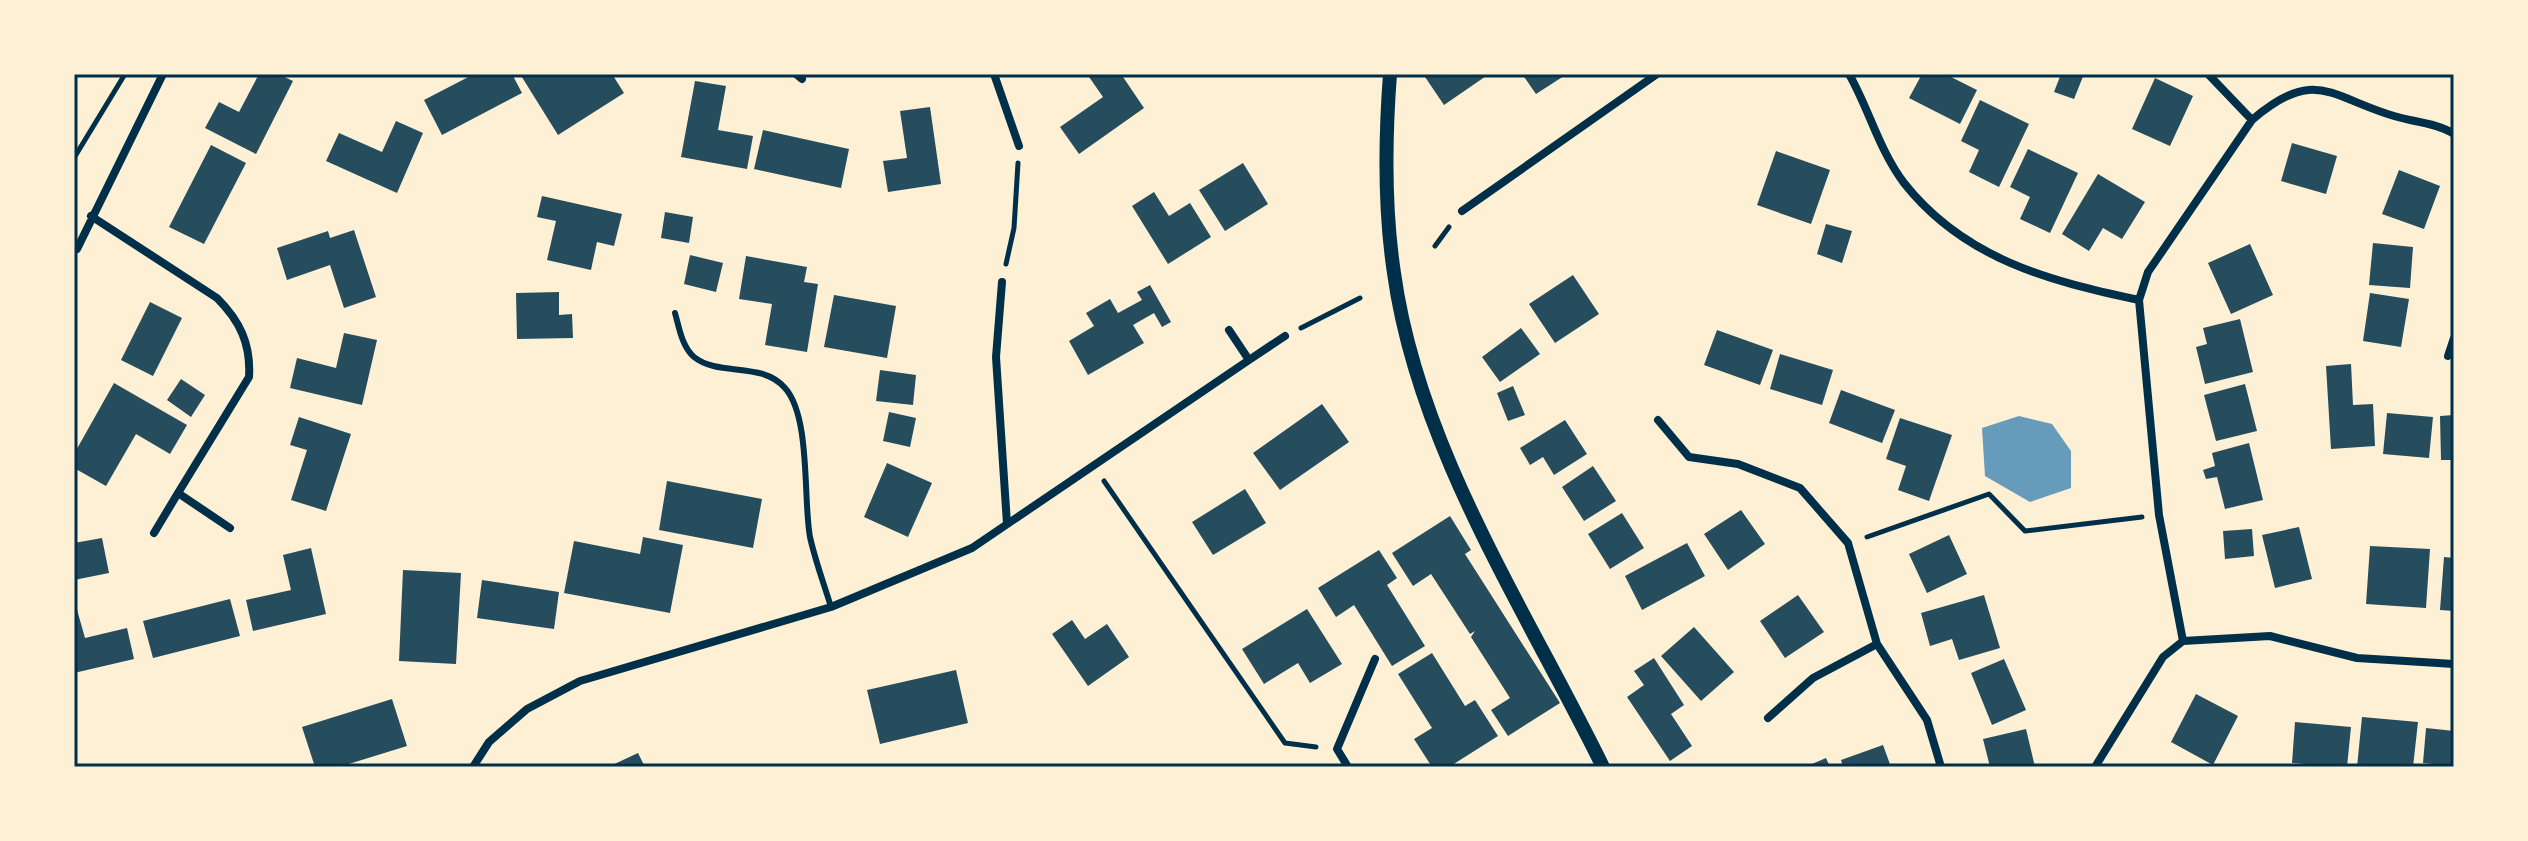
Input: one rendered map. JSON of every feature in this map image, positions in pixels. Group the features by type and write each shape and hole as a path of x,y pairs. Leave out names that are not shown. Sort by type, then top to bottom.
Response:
{"street":[{"path":"77,249 163,74"},
{"path":"994,74 1019,146"},
{"path":"1390,74 1386,135 1392,259 1406,335 1422,389 1466,499 1603,767"},
{"path":"1462,211 1657,74"},
{"path":"1849,74 1880,142 1904,182 1942,223 2036,276 2139,300"},
{"path":"2208,74 2252,120"},
{"path":"2183,641 2159,515 2139,300 2148,272 2252,120 2274,101 2300,90 2330,89 2390,115 2454,134"},
{"path":"91,216 217,298 234,315 245,337 250,357 249,377 154,533"},
{"path":"1002,282 996,357 1007,524"},
{"path":"1229,330 1249,360"},
{"path":"473,767 489,742 527,709 580,681 831,607 972,548 1285,336"},
{"path":"2448,356 2454,338"},
{"path":"1658,420 1689,457 1738,464 1800,488 1848,543 1877,644 1927,720 1941,767"},
{"path":"178,493 230,528"},
{"path":"2095,767 2163,657 2183,641 2270,636 2357,658 2454,664"},
{"path":"1768,718 1813,678 1877,644"},
{"path":"1348,767 1337,749 1375,659"}],"lane":[{"path":"675,313 683,339 693,356 709,364 762,374 786,388 793,403 804,451 810,535 831,607"}],"path":[{"path":"74,158 125,74"},
{"path":"1002,282 1014,228 1019,146"},
{"path":"1285,336 1360,298"},
{"path":"1093,464 1285,743 1337,749"},
{"path":"1848,543 1989,494 2025,531 2159,515"}],"water":[{"path":"2019,416 2052,424 2071,451 2071,488 2030,502 1985,476 1982,428"}],"building":[{"path":"259,74 278,74 293,81 256,154 205,128 219,102 239,112"},
{"path":"474,74 512,74 522,93 442,135 424,100"},
{"path":"520,74 612,74 624,93 558,135"},
{"path":"1087,74 1121,74 1144,108 1079,154 1060,127 1103,97"},
{"path":"1423,74 1489,74 1444,105"},
{"path":"1522,74 1567,74 1536,94"},
{"path":"1922,74 1945,74 1977,90 1960,124 1909,98"},
{"path":"2061,74 2084,74 2074,99 2054,92"},
{"path":"2155,78 2193,96 2170,146 2132,129"},
{"path":"695,81 726,86 718,130 753,136 747,169 681,157"},
{"path":"1980,100 2029,124 1999,187 1969,172 1979,150 1961,141"},
{"path":"930,107 941,184 888,192 883,161 907,158 900,111"},
{"path":"396,121 423,133 397,193 326,161 339,133 382,152"},
{"path":"763,130 849,149 841,188 754,169"},
{"path":"2292,143 2337,156 2326,194 2281,181"},
{"path":"211,145 246,163 204,244 169,227"},
{"path":"2028,149 2078,173 2050,233 2020,219 2030,197 2010,187"},
{"path":"1776,151 1830,170 1811,224 1757,205"},
{"path":"1243,163 1268,204 1225,231 1199,190"},
{"path":"2399,170 2440,186 2424,229 2382,214"},
{"path":"2098,174 2145,202 2122,239 2103,228 2089,251 2062,234"},
{"path":"1154,192 1169,216 1190,203 1211,237 1168,264 1132,206"},
{"path":"542,196 622,214 614,246 597,242 591,270 547,260 556,221 537,217"},
{"path":"665,212 693,217 689,243 661,238"},
{"path":"1826,224 1852,231 1842,263 1817,254"},
{"path":"354,230 376,297 344,308 330,265 287,280 277,248 328,231 330,238"},
{"path":"2373,243 2413,247 2410,288 2369,285"},
{"path":"2250,244 2273,295 2231,314 2208,263"},
{"path":"690,255 723,263 716,292 684,284"},
{"path":"746,256 807,267 804,282 818,284 807,352 765,345 772,304 739,299"},
{"path":"1573,275 1599,314 1555,343 1529,304"},
{"path":"1150,285 1171,322 1162,327 1154,313 1133,325 1144,343 1088,375 1069,341 1094,326 1086,313 1110,299 1118,313 1142,300 1137,292"},
{"path":"559,292 559,315 572,314 573,338 517,339 516,293"},
{"path":"2370,293 2409,299 2401,347 2363,341"},
{"path":"834,295 896,306 887,358 824,347"},
{"path":"150,302 182,318 153,376 121,360"},
{"path":"2240,319 2253,372 2205,384 2196,347 2207,344 2203,328"},
{"path":"1521,328 1540,354 1500,382 1482,357"},
{"path":"1717,330 1773,350 1760,385 1704,365"},
{"path":"344,333 377,340 362,405 290,388 297,358 336,368"},
{"path":"1780,354 1833,370 1822,405 1770,389"},
{"path":"2351,364 2353,405 2373,404 2375,446 2331,449 2326,366"},
{"path":"880,370 916,375 913,405 876,401"},
{"path":"181,379 205,395 191,417 167,400"},
{"path":"114,383 187,425 170,454 136,434 106,486 74,468 74,454"},
{"path":"2245,384 2257,431 2216,441 2204,395"},
{"path":"1513,386 1525,415 1508,421 1497,393"},
{"path":"1841,390 1895,410 1882,443 1829,423"},
{"path":"1322,404 1349,442 1280,490 1253,453"},
{"path":"889,412 916,418 910,447 883,441"},
{"path":"2387,413 2433,417 2429,458 2383,454"},
{"path":"2454,415 2454,460 2441,460 2440,416"},
{"path":"299,417 351,434 326,511 291,500 307,450 290,445"},
{"path":"1900,418 1952,435 1929,501 1898,490 1906,466 1886,459"},
{"path":"1565,420 1587,454 1554,475 1543,457 1530,465 1520,448"},
{"path":"2249,443 2263,500 2225,509 2217,477 2206,479 2203,470 2215,466 2212,453"},
{"path":"887,463 932,483 908,537 864,517"},
{"path":"1593,466 1616,501 1584,521 1562,487"},
{"path":"667,481 762,499 753,548 659,530"},
{"path":"1245,489 1266,523 1213,555 1192,522"},
{"path":"1741,510 1765,544 1728,570 1704,534"},
{"path":"1622,513 1644,548 1610,569 1588,534"},
{"path":"1450,516 1471,550 1465,554 1560,703 1508,736 1491,710 1510,698 1471,637 1475,631 1470,634 1431,574 1413,586 1392,553"},
{"path":"2299,527 2312,579 2275,588 2262,535"},
{"path":"2252,529 2254,556 2225,559 2223,531"},
{"path":"1949,535 1967,574 1927,593 1909,554"},
{"path":"643,537 683,545 670,613 564,593 574,541 640,554"},
{"path":"102,538 109,573 74,580 74,543"},
{"path":"1687,543 1705,576 1642,610 1625,576"},
{"path":"2370,546 2430,549 2426,608 2366,604"},
{"path":"311,548 326,614 253,631 246,600 291,590 283,555"},
{"path":"1379,550 1397,578 1387,585 1425,646 1392,666 1354,605 1336,617 1318,588"},
{"path":"2444,557 2454,558 2454,611 2440,610"},
{"path":"403,570 461,573 456,664 399,661"},
{"path":"482,580 559,592 554,629 477,618"},
{"path":"1798,595 1824,632 1785,658 1760,621"},
{"path":"1984,595 2000,648 1959,660 1952,639 1930,646 1921,613"},
{"path":"74,599 85,638 127,628 134,659 74,673"},
{"path":"230,599 240,636 153,658 143,621"},
{"path":"1307,609 1342,664 1310,683 1298,663 1264,684 1242,649"},
{"path":"1072,620 1085,639 1107,624 1129,657 1088,686 1052,634"},
{"path":"1694,627 1734,672 1701,701 1661,656"},
{"path":"1432,653 1465,706 1475,700 1498,736 1449,767 1432,767 1414,739 1432,728 1398,674"},
{"path":"1654,658 1684,705 1671,714 1692,746 1670,761 1627,697 1644,685 1634,671"},
{"path":"2004,659 2026,710 1992,725 1971,673"},
{"path":"956,670 968,723 880,744 867,690"},
{"path":"2196,694 2238,716 2213,765 2171,742"},
{"path":"392,699 407,746 339,767 315,767 302,727"},
{"path":"2362,717 2418,722 2413,767 2357,767"},
{"path":"2295,722 2351,727 2347,767 2292,763"},
{"path":"2426,728 2454,731 2454,766 2423,763"},
{"path":"2026,729 2035,767 1990,767 1983,739"},
{"path":"1883,745 1891,767 1843,767 1841,760"},
{"path":"638,753 645,767 608,767"},
{"path":"1826,758 1830,767 1805,767"}]}
